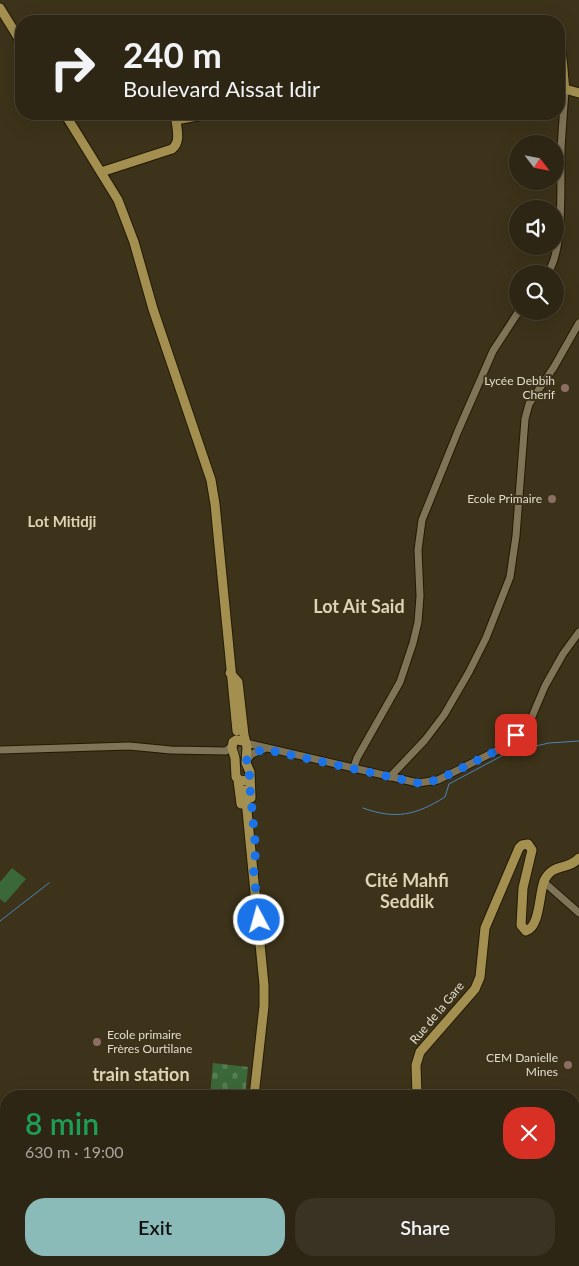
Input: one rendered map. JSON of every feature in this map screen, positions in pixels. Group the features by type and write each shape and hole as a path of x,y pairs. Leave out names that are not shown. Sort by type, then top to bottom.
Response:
{"main road":[{"path":"1,12 15,33"},
{"path":"565,89 579,93"},
{"path":"69,120 118,200 134,242 153,309 211,480 236,732"},
{"path":"102,172 172,150 176,147 178,140 176,120"},
{"path":"230,672 238,682 246,743 246,761 250,772 256,852 253,865"},
{"path":"230,672 226,685 231,751 238,780 248,853 253,865"},
{"path":"231,751 234,742 238,740 246,743"},
{"path":"238,780 247,780 249,778"},
{"path":"245,790 264,985 264,1006 255,1090"},
{"name":"Rue de la Gare","path":"417,1090 416,1065 420,1052 474,989 480,977 485,928 517,850 522,844 528,844 532,850 526,874 522,909 521,925 526,931 531,929 535,923 544,882"},
{"path":"544,882 552,870 569,865 579,858"}],"street":[{"path":"552,265 558,243 563,120"},
{"path":"354,768 357,758 400,682 414,643 420,596 418,550 422,520 493,351 513,320"},
{"path":"390,777 425,740 444,714 469,672 486,638 510,578 516,536 525,419 529,404 554,367 579,322"},
{"path":"246,743 264,749 418,783 438,780 498,750 516,735 531,719 545,686 562,654 579,632"},
{"path":"0,750 129,746 170,750 231,751"},
{"path":"246,761 252,754 264,749"},
{"path":"544,882 579,913"}],"green space":[{"path":"12,868 26,879 5,903 0,899 0,882"},
{"path":"213,1063 248,1067 246,1090 211,1090"}],"waterway":[{"path":"363,808 396,815 415,812 445,797 449,784 509,752 549,743 579,741"},
{"path":"0,921 49,883"}],"tunnel":[{"path":"237,734 245,788"}],"place":[{"name":"Lycée Debbih Cherif","path":"565,388"},
{"name":"Ecole Primaire","path":"552,499"},
{"name":"Ecole primaire Frères Ourtilane","path":"97,1042"},
{"name":"CEM Danielle Mines","path":"568,1065"}],"district":[{"name":"Lot Mitidji","path":"62,522"},
{"name":"Lot Ait Said","path":"359,607"},
{"name":"Cité Mahfi Seddik","path":"407,891"},
{"name":"train station","path":"141,1075"}],"route":[{"path":"259,920 253,865 256,852 250,772 246,763 252,754 264,749 418,783 438,780 498,750 516,735"}]}
